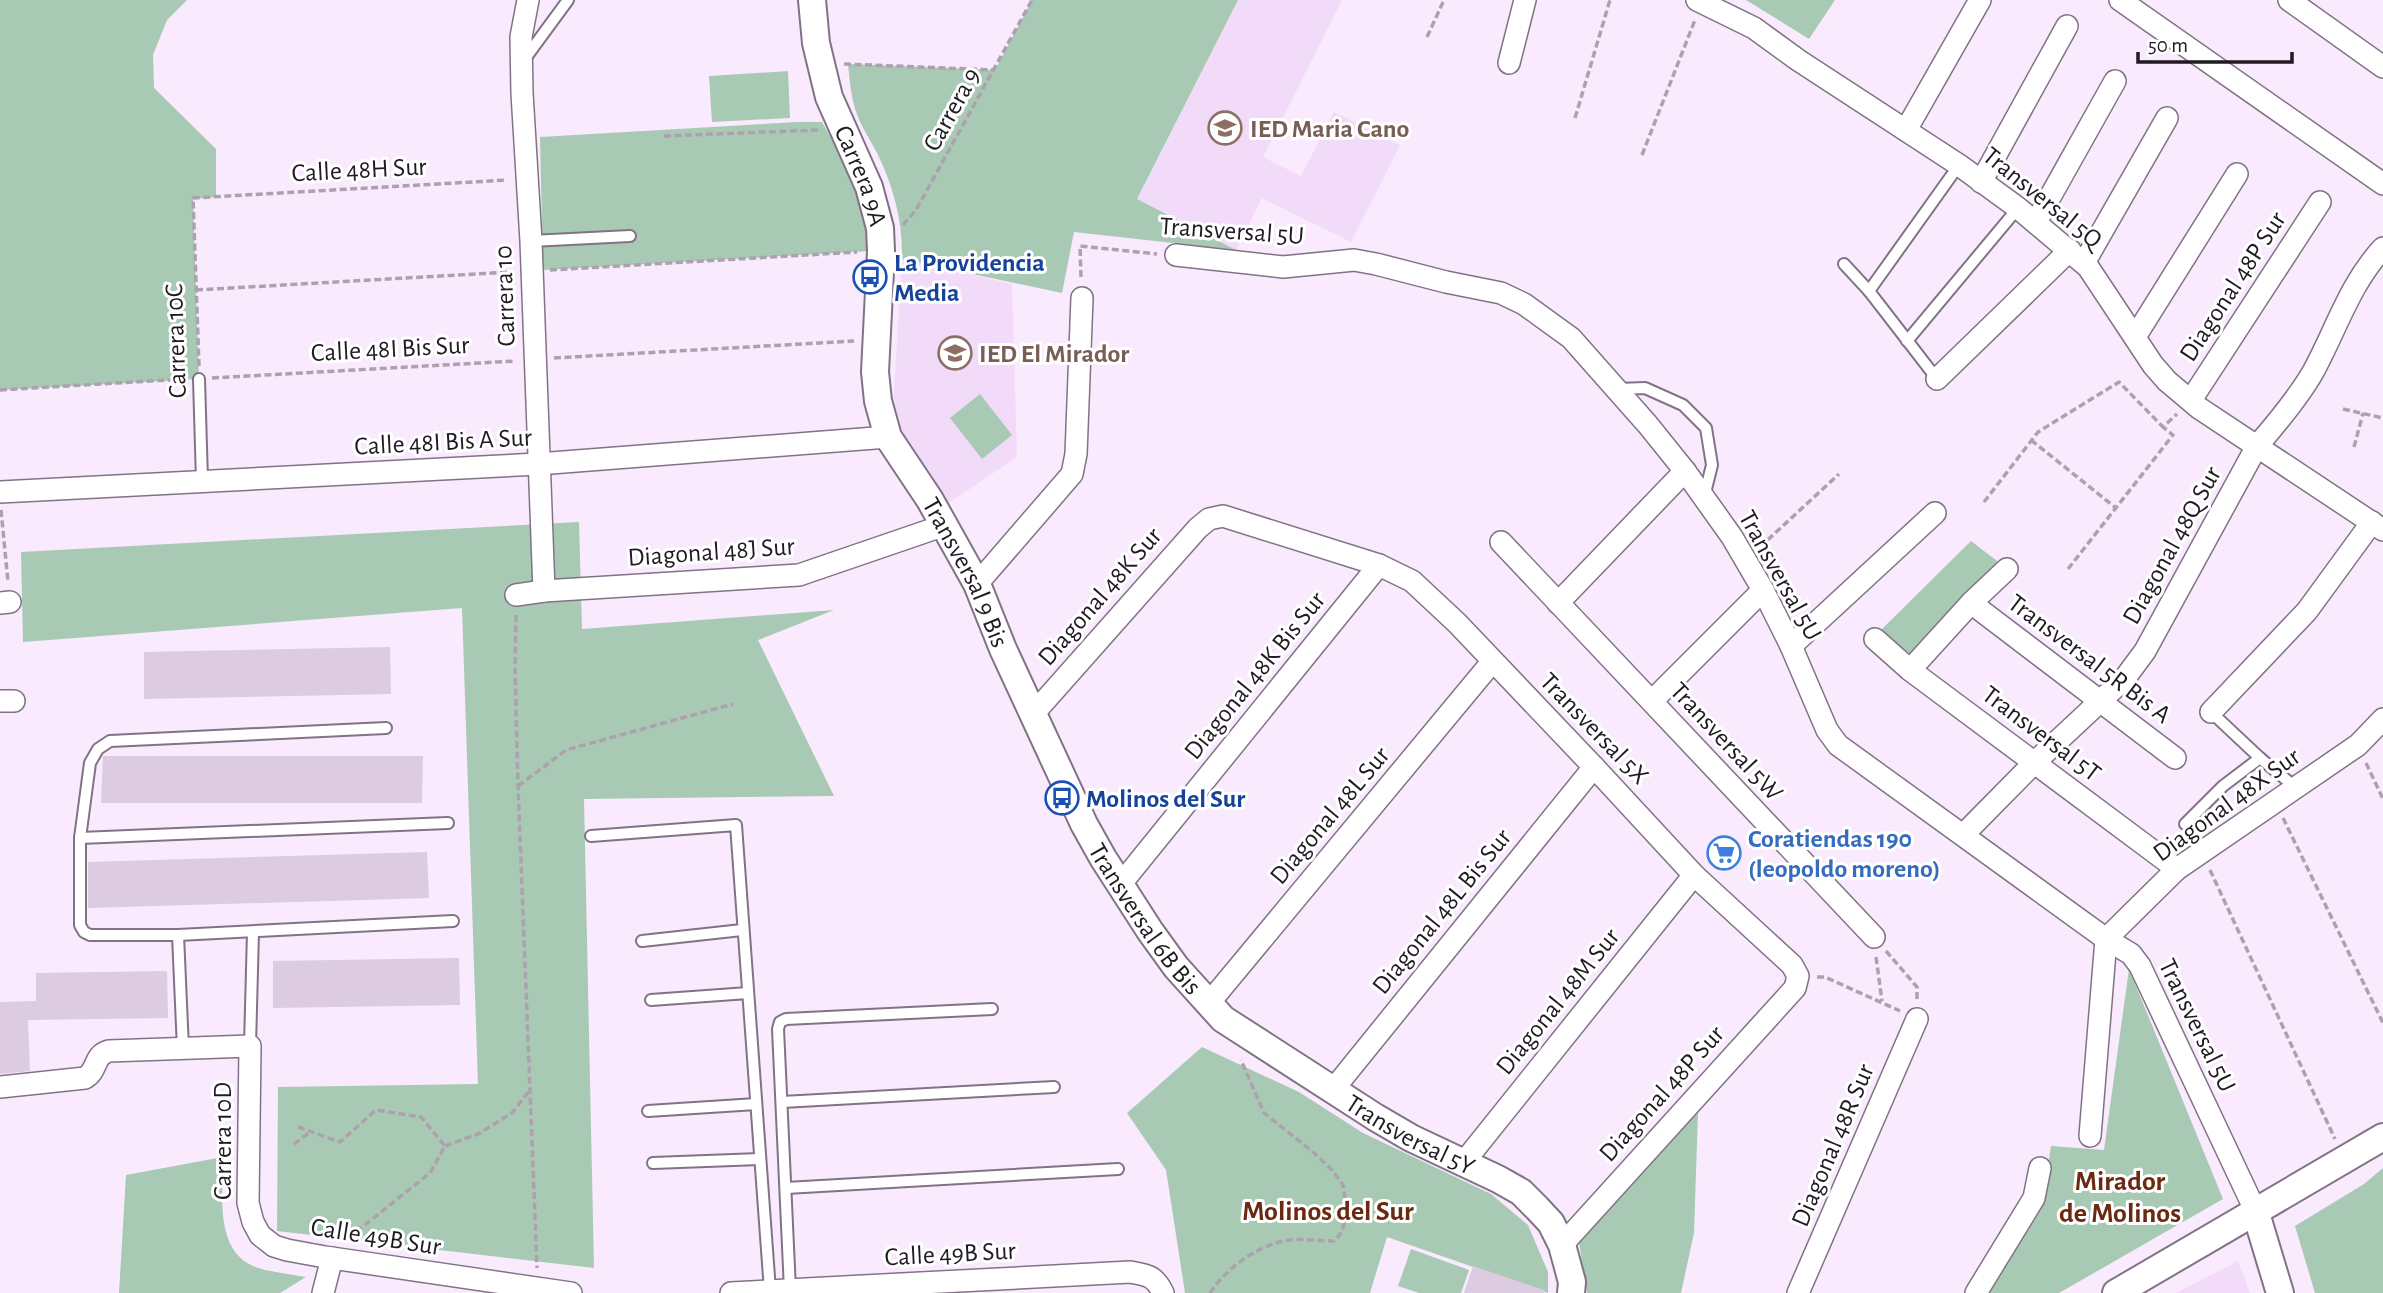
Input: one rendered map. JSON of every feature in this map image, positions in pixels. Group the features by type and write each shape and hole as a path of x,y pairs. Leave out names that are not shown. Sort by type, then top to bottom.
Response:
{"street":[{"name":"Carrera 10","path":"527,0 521,37 544,591"},
{"name":"Carrera 9A","path":"812,0 820,63 838,117 869,187 880,228 875,372 878,401 887,437"},
{"path":"1509,62 1525,0"},
{"path":"1906,130 1980,0"},
{"path":"2289,0 2383,66"},
{"name":"Transversal 5Q","path":"1699,1 1754,27 1798,60 1959,165 2018,208 2077,256 2160,373 2190,400 2378,526"},
{"path":"2135,4 2383,184"},
{"path":"1980,182 2067,26"},
{"path":"2036,222 2115,82"},
{"path":"1937,379 2077,256 2167,118"},
{"path":"2135,337 2237,174"},
{"name":"Diagonal 48P Sur","path":"2190,400 2320,202"},
{"name":"Diagonal 48Q Sur","path":"1963,835 2034,763 2125,678 2145,651 2257,446 2278,423 2313,372 2355,288 2383,248"},
{"name":"Transversal 5U","path":"1176,256 1283,267 1354,260 1501,293 1524,304 1571,338 1618,389 1685,471 1746,560 1791,646 1827,730 1838,745 2106,939 2131,954 2140,966 2255,1210"},
{"path":"977,584 1072,474 1076,454 1082,298"},
{"name":"Calle 48I Bis A Sur","path":"1,500 202,481 538,464 887,437"},
{"name":"Transversal 9 Bis","path":"887,437 924,489 977,584 1003,649 1034,713"},
{"path":"1558,603 1685,471"},
{"path":"1791,646 1935,513"},
{"name":"Transversal 5X","path":"1209,519 1223,516 1379,565 1412,581 1594,767 1694,875 1792,965 1798,976"},
{"name":"Diagonal 48K Sur","path":"1034,713 1198,528 1209,519"},
{"name":"Diagonal 48J Sur","path":"516,595 799,575 945,525"},
{"path":"2211,712 2307,611 2378,526"},
{"name":"Transversal 5W","path":"1501,542 1874,937"},
{"name":"Diagonal 48K Bis Sur","path":"1120,885 1379,565"},
{"path":"1910,670 1971,603 2007,569"},
{"path":"1651,701 1763,590"},
{"name":"Transversal 5R Bis A","path":"1971,603 2175,758"},
{"name":"Transversal 5T","path":"1875,639 1910,670 2177,869"},
{"name":"Diagonal 48L Sur","path":"1209,1003 1492,662"},
{"name":"Transversal 6B Bis","path":"1034,713 1084,824 1120,885 1176,967 1209,1003"},
{"name":"Diagonal 48X Sur","path":"2106,939 2177,869 2358,745 2383,719"},
{"name":"Diagonal 48L Bis Sur","path":"1332,1091 1594,767"},
{"name":"Diagonal 48M Sur","path":"1464,1162 1694,875"},
{"path":"2090,1136 2106,939"},
{"name":"Diagonal 48P Sur","path":"1562,1245 1795,988 1798,976"},
{"name":"Transversal 5Y","path":"1209,1003 1223,1019 1332,1091 1411,1138 1521,1192 1551,1223 1562,1245 1572,1282 1571,1293"},
{"name":"Diagonal 48R Sur","path":"1798,1293 1917,1019"},
{"path":"0,1087 85,1078 93,1071 97,1057 109,1051 250,1046"},
{"name":"Carrera 10D","path":"250,1046 248,1203 260,1235"},
{"path":"2116,1293 2383,1137"},
{"path":"1976,1293 2034,1198 2040,1168"},
{"path":"2255,1210 2280,1293"},
{"name":"Calle 49B Sur","path":"260,1235 274,1246 287,1250 571,1293"},
{"path":"323,1293 329,1257"},
{"name":"Calle 49B Sur","path":"731,1293 852,1290 1130,1272 1158,1281 1163,1293"}],"lane":[{"path":"522,63 568,0"},
{"path":"1869,291 1959,165"},
{"path":"1907,341 2018,208"},
{"path":"531,241 630,236"},
{"path":"1844,264 1869,291 1937,379"},
{"name":"Carrera 10C","path":"199,379 202,481"},
{"path":"1618,389 1645,387 1683,405 1706,428 1712,465 1704,497"},
{"path":"2211,712 2259,758 2295,787"},
{"path":"386,729 110,741 98,749 90,763 80,838 80,925 84,932 90,935 178,935 453,921"},
{"path":"2185,824 2223,786 2259,758"},
{"path":"80,838 448,823"},
{"path":"591,836 736,825 760,1159 780,1290"},
{"path":"642,941 742,930"},
{"path":"250,1046 253,932"},
{"path":"178,935 183,1049"},
{"path":"651,1000 748,993"},
{"path":"780,1290 786,1188 778,1029 780,1022 786,1019 992,1009"},
{"path":"782,1102 1054,1087"},
{"path":"649,1111 756,1104"},
{"path":"653,1163 760,1159"},
{"path":"786,1188 1118,1169"}],"path":[{"name":"Carrera 9","path":"897,232 916,210 1032,0"},
{"path":"1427,37 1444,0"},
{"path":"1575,118 1610,0"},
{"path":"1642,155 1699,1"},
{"path":"848,64 995,70"},
{"path":"664,136 817,131 838,117"},
{"name":"Calle 48H Sur","path":"193,198 527,178"},
{"name":"Carrera 10C","path":"193,198 199,379"},
{"name":"Transversal 5U","path":"1082,298 1080,246 1176,256"},
{"name":"Calle 48I Bis Sur","path":"0,390 862,341"},
{"path":"1984,502 2038,432 2119,382 2173,435 2068,569"},
{"path":"2163,427 2190,400"},
{"path":"2343,409 2383,418"},
{"path":"2354,447 2363,413"},
{"path":"2032,440 2116,508"},
{"path":"1746,560 1839,474"},
{"path":"1,500 5,603"},
{"path":"516,595 518,786 538,1288"},
{"path":"518,786 566,750 733,704"},
{"path":"2358,745 2383,799"},
{"path":"2275,801 2383,1023"},
{"path":"2201,852 2339,1147"},
{"path":"1874,937 1882,1001"},
{"path":"1798,976 1825,977 1917,1019 1917,987 1874,937"},
{"path":"1210,1293 1220,1278 1251,1255 1281,1241 1334,1241 1342,1231 1347,1211 1343,1185 1332,1170 1264,1113 1241,1059"},
{"path":"329,1257 430,1172 445,1146 478,1133 512,1113 530,1090"},
{"path":"298,1127 340,1142 376,1110 421,1117 445,1146"},
{"path":"294,1144 310,1132"}],"shaded area":[{"name":"IED Maria Cano","path":"1238,0 1342,0 1263,157 1301,176 1334,112 1400,145 1351,242 1262,198 1236,250 1137,200"},
{"name":"IED El Mirador","path":"902,259 1012,284 1017,457 947,504 892,422"},
{"path":"2238,1261 2250,1293 2176,1293"}],"green space":[{"path":"0,0 187,0 167,20 153,55 154,88 216,149 216,197 193,199 199,379 0,390"},
{"path":"1032,0 1238,0 1137,199 1236,250 1074,232 1062,293 902,259 901,232 893,193 884,167 856,111 848,64 995,70"},
{"path":"1746,0 1835,0 1809,39"},
{"path":"788,71 790,118 712,122 709,76"},
{"path":"822,122 831,137 859,200 870,251 543,270 540,137"},
{"path":"980,394 1012,435 982,459 950,418"},
{"path":"579,522 582,629 834,610 758,640 834,796 584,799 594,1268 277,1231 278,1087 478,1084 462,608 23,642 21,552"},
{"path":"1971,541 2001,564 1913,656 1881,630"},
{"path":"2129,969 2223,1199 2059,1293 1988,1293 2042,1204 2051,1146 2104,1150"},
{"path":"1202,1047 1299,1092 1363,1133 1491,1194 1528,1225 1548,1272 1548,1293 1387,1237 1370,1293 1185,1293 1166,1170 1127,1113"},
{"path":"1698,1112 1694,1233 1681,1293 1587,1293 1579,1243"},
{"path":"223,1157 223,1218 232,1247 241,1258 253,1266 306,1277 280,1293 119,1293 126,1175"},
{"path":"2383,1168 2383,1293 2315,1293 2295,1226 2364,1184"},
{"path":"1411,1249 1469,1270 1461,1293 1419,1293 1398,1286"}],"building":[{"path":"390,647 391,694 144,699 144,652"},
{"path":"103,756 423,756 422,803 101,803"},
{"path":"427,852 429,898 88,908 88,862"},
{"path":"459,958 460,1005 273,1008 273,961"},
{"path":"167,971 168,1018 28,1020 30,1071 0,1074 0,1002 36,1001 36,973"},
{"path":"1473,1266 1544,1290 1544,1293 1464,1293"}],"place":[{"name":"IED Maria Cano","path":"1225,128"},
{"name":"La Providencia Media","path":"870,277"},
{"name":"IED El Mirador","path":"955,353"},
{"name":"Molinos del Sur","path":"1062,798"},
{"name":"Coratiendas 190 (leopoldo moreno)","path":"1724,853"}],"district":[{"name":"Mirador de Molinos","path":"2120,1196"},
{"name":"Molinos del Sur","path":"1328,1210"}]}
